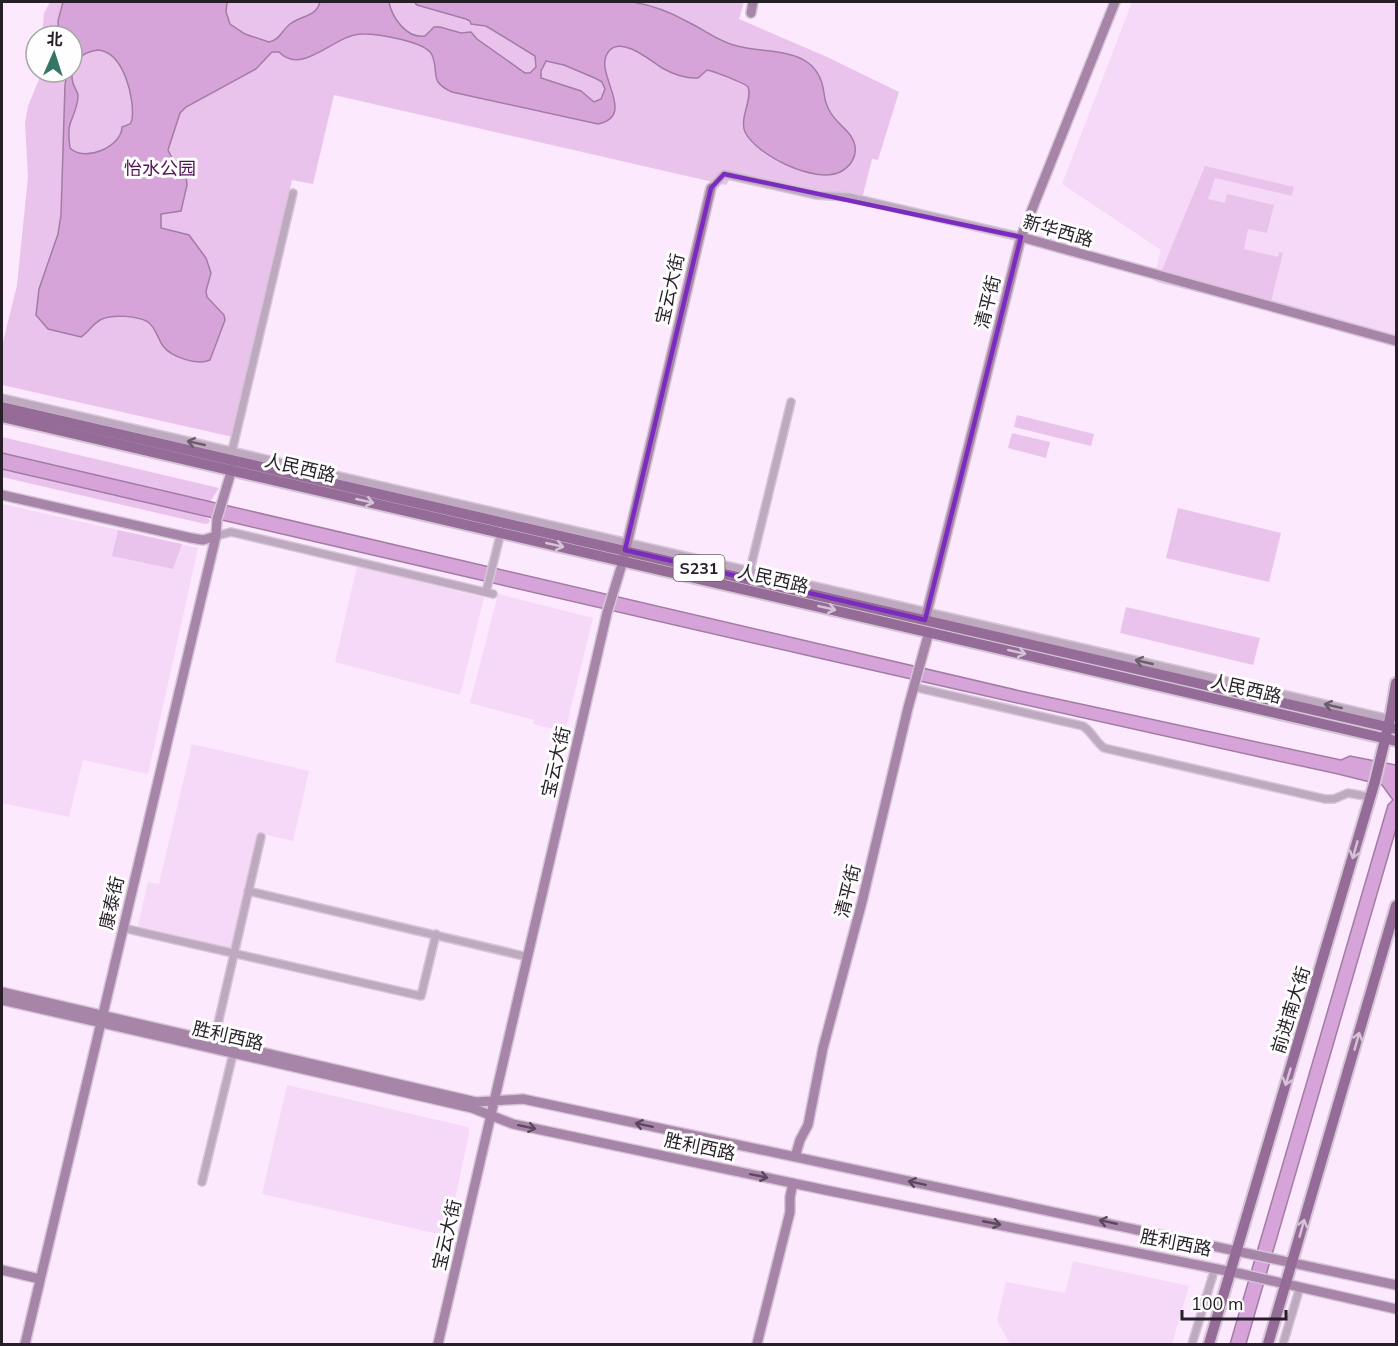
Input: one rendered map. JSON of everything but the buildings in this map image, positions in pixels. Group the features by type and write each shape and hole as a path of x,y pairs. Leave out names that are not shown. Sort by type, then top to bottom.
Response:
{"main road":[{"name":"人民西路","path":"2,407 625,552 929,632 1392,733"},
{"name":"人民西路","path":"2,417 501,532 749,575 926,616 1392,733"},
{"name":"前进南大街","path":"1209,1344 1231,1271 1242,1251 1381,756 1392,733 1396,683"},
{"path":"1268,1344 1396,906"}],"street":[{"path":"751,13 753,2"},
{"name":"清平街","path":"926,616 1021,237 1115,2"},
{"name":"新华西路","path":"711,188 724,174 818,195 849,197 1021,237 1396,341"},
{"name":"宝云大街","path":"438,1344 607,613 625,552 711,188"},
{"path":"232,451 293,193"},
{"path":"2,398 232,451 625,552"},
{"path":"749,575 791,402"},
{"name":"康泰街","path":"25,1344 216,536 217,519 232,469"},
{"path":"2,495 190,538 203,540 231,532 489,590 501,532"},
{"name":"清平街","path":"795,1157 797,1147 808,1125 823,1048 860,913 929,632"},
{"path":"915,685 1083,726 1104,748 1325,799 1334,799 1348,793 1371,795"},
{"path":"214,1041 261,837"},
{"path":"248,891 528,957"},
{"path":"123,928 421,996 436,934"},
{"name":"胜利西路","path":"2,992 233,1054 472,1108 513,1124 1231,1271 1396,1309"},
{"name":"胜利西路","path":"2,1000 214,1041 476,1102 523,1099 1292,1261 1396,1285"},
{"path":"202,1182 233,1054"},
{"path":"757,1344 790,1212 793,1183"},
{"path":"1192,1344 1215,1268"},
{"path":"2,1270 40,1279"},
{"path":"1283,1344 1300,1287"}],"highlighted area":[{"path":"724,174 1021,237 925,620 625,550 711,188"}],"shaded area":[{"path":"63,2 227,2 226,12 230,24 245,34 269,42 278,37 290,24 312,13 320,2 389,2 397,21 406,31 418,36 425,36 434,27 461,33 471,32 477,39 525,73 530,73 536,67 535,56 486,26 471,24 466,19 417,5 414,2 633,2 668,13 730,44 778,52 803,59 813,67 820,78 826,103 834,118 853,139 855,154 847,167 830,175 788,166 762,150 745,132 744,121 749,97 746,85 707,70 698,78 679,76 636,51 621,46 609,51 605,60 605,70 615,102 614,112 610,119 598,124 452,92 437,80 432,55 428,50 400,39 370,34 352,36 298,60 288,58 279,52 272,52 256,69 186,107 180,113 168,150 173,160 185,165 187,185 181,211 161,214 161,228 189,235 206,258 211,273 206,291 207,297 224,315 225,320 210,360 199,362 172,354 163,346 151,324 138,318 107,317 96,323 81,337 48,329 36,315 39,289 58,234 61,215 65,85 84,84 84,24 58,24","holes":["546,61 564,65 602,82 605,89 601,99 594,102 581,91 541,78 541,71"]},
{"path":"1132,2 1396,2 1396,342 1153,281 1161,250 1062,184"},
{"path":"2,453 1025,692 1341,760 1350,756 1396,765 1396,829 1246,1344 1230,1344 1388,805 1393,800 1382,785 836,662 2,469"},
{"path":"2,504 198,548 148,774 83,760 69,817 2,803"},
{"path":"357,566 484,598 460,695 335,662"},
{"path":"498,594 593,618 565,732 533,724 534,720 470,703"},
{"path":"192,744 309,771 293,841 258,833 231,948 138,926 148,882 159,884"},
{"path":"287,1085 468,1127 469,1134 447,1236 262,1194"},
{"path":"1073,1261 1189,1286 1172,1344 1010,1344 997,1320 1006,1282 1065,1293"}],"green space":[{"name":"怡水公园","path":"50,2 744,2 739,19 825,56 899,92 878,160 872,159 861,203 735,172 726,185 334,95 313,184 292,180 233,437 2,385 2,346 17,285 28,177 25,123 28,106 37,84 84,84 84,24 43,24 44,13"},
{"path":"1205,166 1294,187 1292,196 1215,178 1208,199 1225,203 1227,194 1274,205 1267,233 1248,229 1244,249 1278,257 1279,252 1283,253 1269,310 1157,282"},
{"path":"1017,415 1094,434 1091,446 1014,427"},
{"path":"1012,433 1050,442 1046,458 1008,448"},
{"path":"2,437 219,488 210,502 2,453"},
{"path":"2,469 204,516 210,520 205,524 2,477"},
{"path":"1178,508 1281,533 1269,582 1166,558"},
{"path":"118,530 182,544 173,569 112,556"},
{"path":"1126,607 1260,638 1253,665 1120,633"}]}
